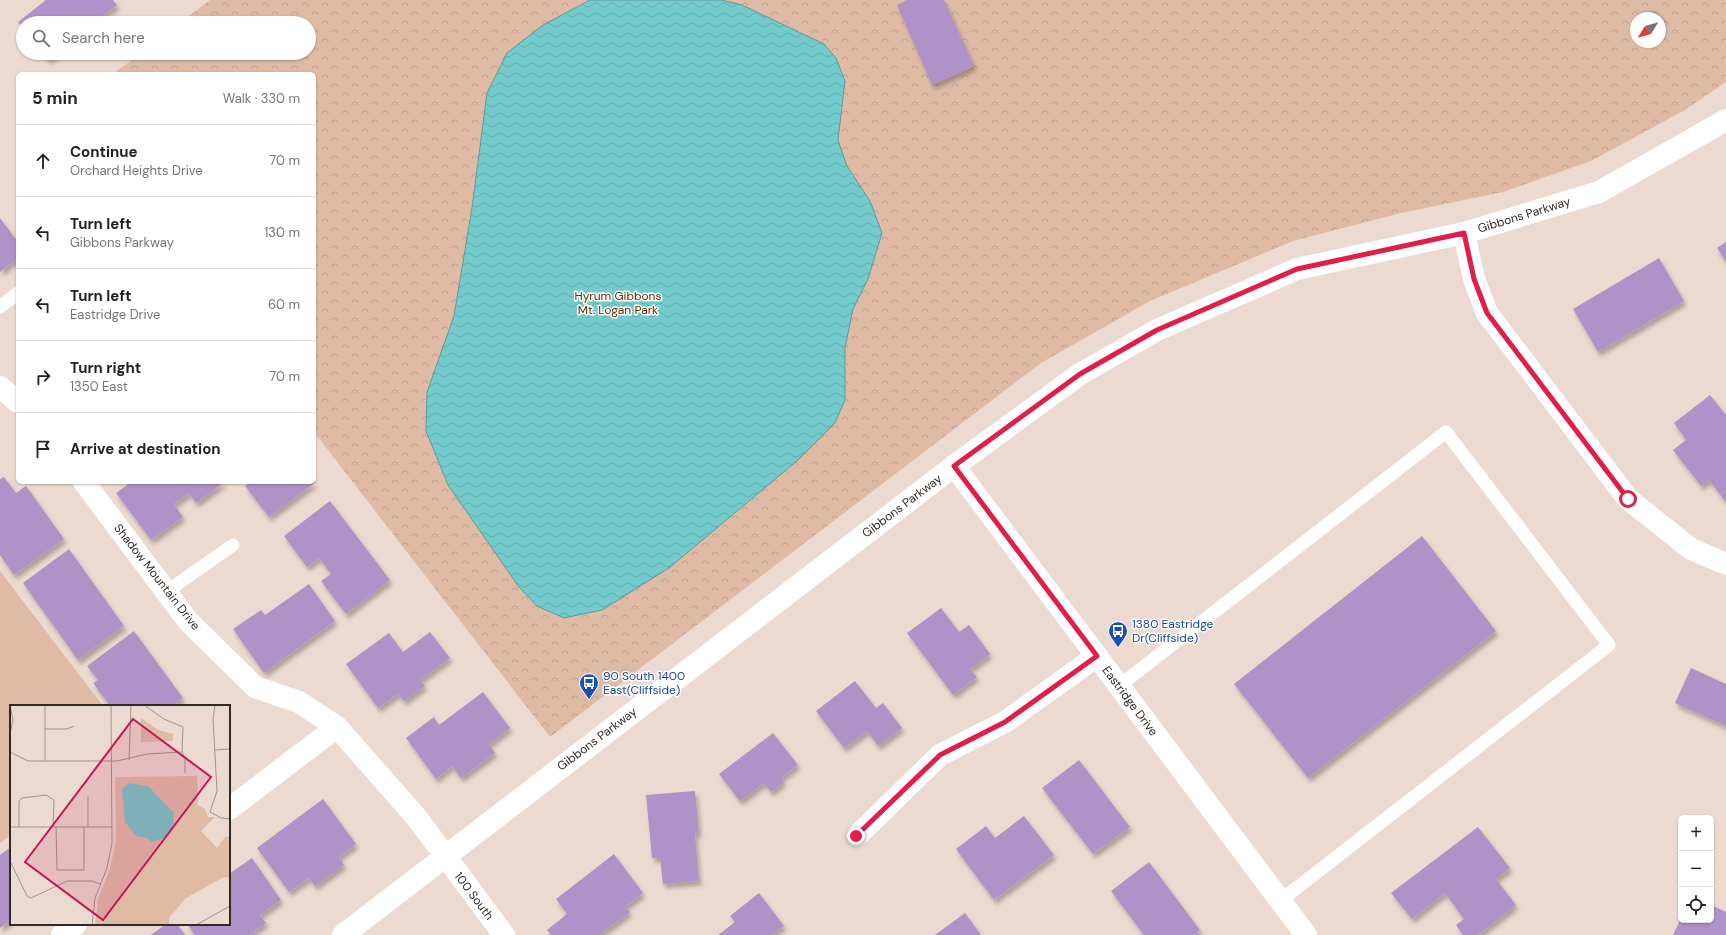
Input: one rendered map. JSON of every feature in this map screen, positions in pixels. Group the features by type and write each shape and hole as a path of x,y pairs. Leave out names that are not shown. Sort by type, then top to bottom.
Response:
{"street":[{"name":"Gibbons Parkway","path":"343,935 954,466 1080,374 1157,330 1297,269 1464,233 1599,192 1726,120"},
{"path":"1464,233 1474,279 1487,313 1628,499 1691,549 1726,564"},
{"path":"0,387 16,400"},
{"name":"Eastridge Drive","path":"954,466 1280,901 1296,932"},
{"name":"Shadow Mountain Drive","path":"85,484 188,621 255,687 299,702 337,727 417,818 445,856"},
{"path":"856,836 940,755 1005,722 1097,656"},
{"path":"230,807 337,727"},
{"name":"100 South","path":"445,856 504,935"},
{"path":"62,935 75,925"}],"lane":[{"path":"0,307 16,295"},
{"path":"1119,686 1446,432 1609,645 1280,901"},
{"path":"166,592 233,545"}],"green space":[{"name":"Hyrum Gibbons Mt. Logan Park","path":"210,0 1726,0 1726,82 1685,110 1591,161 1503,192 1401,213 1293,241 1150,301 1041,363 550,737 316,435 316,72 116,72 132,60 316,60 316,16 189,16"},
{"path":"0,571 102,705 10,705 10,836 0,843"}],"water":[{"path":"590,0 721,0 742,5 824,44 836,58 845,81 838,140 847,166 870,201 882,233 868,279 853,309 845,348 845,400 835,423 798,460 669,568 602,610 564,618 537,606 519,587 448,485 426,431 427,392 454,316 472,208 487,93 507,53 543,25"}],"building":[{"path":"46,0 113,0 117,5 103,16 26,16"},
{"path":"907,0 944,0 974,66 932,85 897,5"},
{"path":"0,218 16,239 16,260 0,272"},
{"path":"1726,242 1726,262 1717,248"},
{"path":"1659,258 1684,301 1598,352 1573,309"},
{"path":"1710,395 1726,415 1726,502 1709,480 1701,486 1673,450 1686,440 1674,423"},
{"path":"4,477 16,493 26,486 64,539 14,575 0,555 0,479"},
{"path":"128,484 222,484 196,503 189,493 174,504 183,517 151,540 116,493"},
{"path":"248,484 313,484 269,517 245,486"},
{"path":"330,501 390,580 346,614 321,581 331,574 319,558 307,567 284,536"},
{"path":"1422,536 1496,631 1308,778 1234,684"},
{"path":"69,549 124,626 78,660 23,583"},
{"path":"309,584 335,621 264,673 233,629 261,610 265,615"},
{"path":"941,608 959,632 969,625 990,654 970,669 977,677 953,695 907,633"},
{"path":"134,631 183,698 174,705 109,705 93,683 98,680 87,666"},
{"path":"430,632 450,658 420,680 425,686 404,701 398,694 378,708 346,664 389,633 403,652"},
{"path":"1691,668 1726,684 1726,726 1675,703"},
{"path":"855,681 876,708 883,703 902,728 878,746 867,731 844,748 816,711"},
{"path":"483,692 510,728 489,744 495,753 461,778 452,766 436,779 406,738 434,717 439,725"},
{"path":"773,733 798,765 781,778 784,782 771,792 764,783 740,801 719,774"},
{"path":"1079,760 1130,827 1093,854 1042,788"},
{"path":"695,791 699,833 695,834 699,881 663,884 660,858 652,858 646,795"},
{"path":"323,799 356,844 339,857 344,865 315,886 309,878 289,892 257,848"},
{"path":"1024,816 1054,855 994,900 956,849 986,826 995,838"},
{"path":"1478,827 1510,868 1496,879 1516,905 1478,935 1463,935 1456,925 1464,919 1445,893 1412,919 1391,893"},
{"path":"10,848 10,921 0,928 0,855"},
{"path":"614,854 643,893 625,907 630,912 599,935 551,935 547,930 567,914 556,899"},
{"path":"252,858 281,900 260,915 266,923 249,935 195,935 188,925 230,925 230,873"},
{"path":"1149,862 1200,930 1193,935 1144,935 1111,891"},
{"path":"759,893 784,926 772,935 718,935 735,922 730,916"},
{"path":"1714,906 1726,912 1726,935 1673,935 1679,923 1714,923"},
{"path":"965,913 981,935 935,935"},
{"path":"165,925 178,925 185,935 151,935"}],"place":[{"name":"1380 Eastridge Dr(Cliffside)","path":"1118,648"},
{"name":"90 South 1400 East(Cliffside)","path":"589,700"}],"route":[{"path":"856,836 940,755 1005,722 1097,656 954,466 1080,374 1157,330 1297,269 1464,233 1474,279 1487,313 1628,499"}]}
